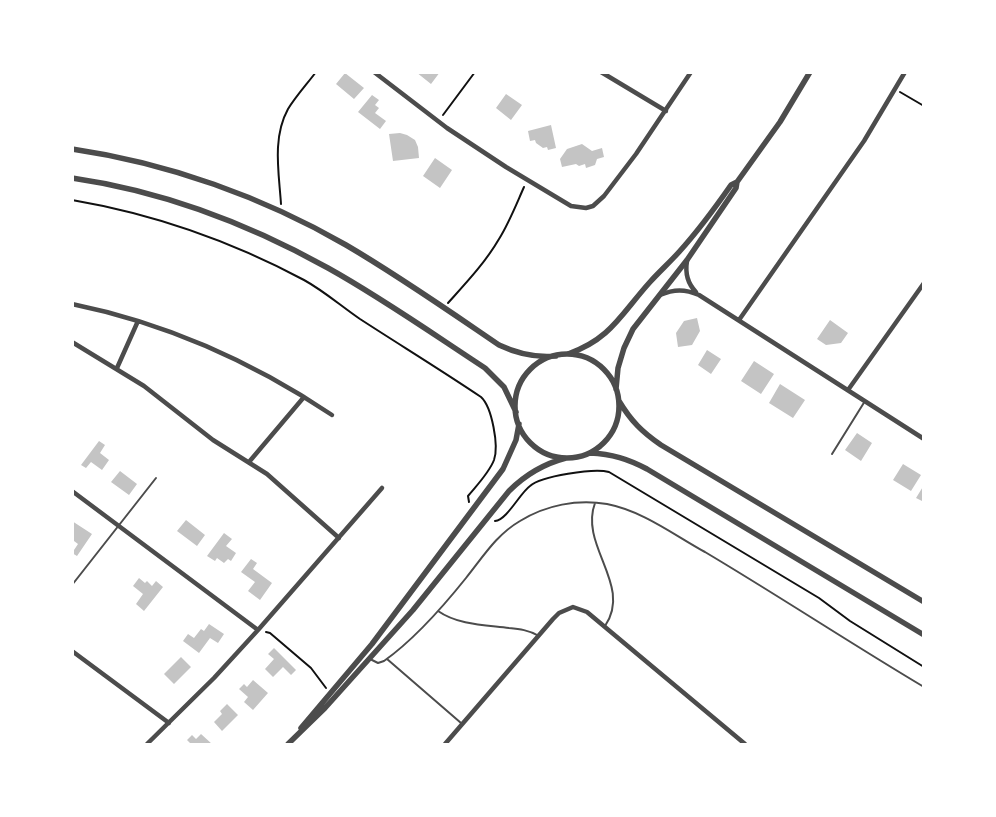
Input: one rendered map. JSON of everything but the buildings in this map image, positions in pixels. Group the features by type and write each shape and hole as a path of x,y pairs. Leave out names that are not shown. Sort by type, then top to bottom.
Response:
{"street":[{"path":"374,72 439,121 527,180 571,206 586,208 593,206 604,196 666,111 691,72"},
{"path":"601,72 666,111"},
{"path":"72,149 145,163 249,197 346,246 499,345 527,355 541,357 556,356 583,349 597,341 610,330 648,284 704,223 732,185 737,182 780,122 810,72"},
{"path":"739,320 864,141 905,72"},
{"path":"72,178 136,191 186,206 235,223 322,264 485,368 504,387 516,412"},
{"path":"616,389 618,368 624,348 633,329 687,260 736,188 737,182"},
{"path":"687,260 688,280 692,288 699,295"},
{"path":"848,390 924,283"},
{"path":"659,296 668,291 679,290 699,295 924,439"},
{"path":"72,304 138,321 234,359 274,379 332,415"},
{"path":"116,368 138,321"},
{"path":"72,342 164,400 221,446 249,462 275,481 339,538"},
{"path":"568,354 581,356 602,368 611,378 619,401 629,418 661,445 924,602"},
{"path":"556,356 539,364 525,376 519,387 516,399 518,424 532,445 554,457 578,457 590,453 601,446 609,437 615,426 619,401"},
{"path":"249,462 304,397"},
{"path":"295,738 311,715 372,644 503,469 510,454 518,424"},
{"path":"590,453 620,456 647,469 924,635"},
{"path":"288,744 326,708 370,659 450,565 509,491 521,479 542,466 566,458"},
{"path":"147,744 214,678 382,488"},
{"path":"72,490 258,630"},
{"path":"445,744 559,613 573,607 588,612 745,744"},
{"path":"72,650 169,723"}],"lane":[{"path":"832,454 866,401"},
{"path":"72,585 156,478"},
{"path":"370,659 378,663 387,659 438,611 468,576 493,542 520,521 550,507 572,503 595,503 630,510 662,527 924,687"},
{"path":"595,503 592,515 593,535 614,593 613,611 605,627"},
{"path":"438,611 459,622 526,630 539,636"},
{"path":"387,659 462,724"}],"path":[{"path":"281,212 278,142 282,123 288,109 316,72"},
{"path":"439,121 475,72"},
{"path":"896,90 924,106"},
{"path":"444,308 486,259 499,240 511,218 527,180"},
{"path":"72,200 119,209 167,222 215,239 261,259 306,281 481,397 490,410 496,454 492,464 468,496 468,501 474,506"},
{"path":"488,517 492,520 499,520 527,488 541,479 597,470 608,472 819,598 850,621 924,667"},
{"path":"258,630 270,633 311,668 330,694"}]}
